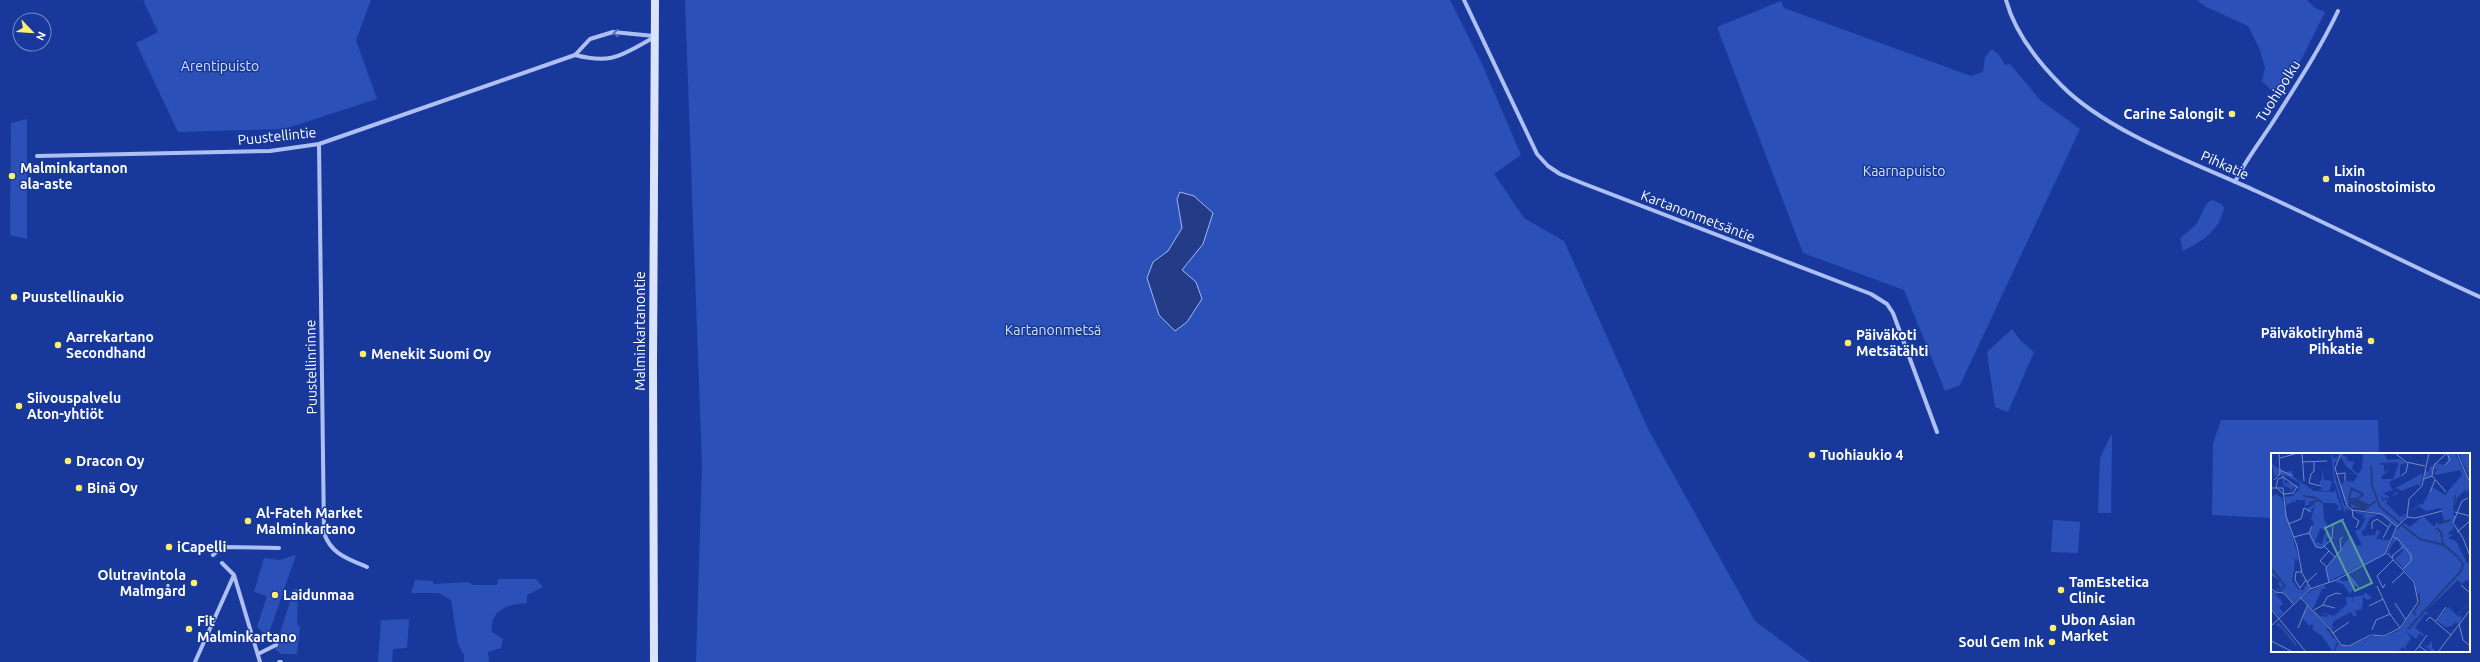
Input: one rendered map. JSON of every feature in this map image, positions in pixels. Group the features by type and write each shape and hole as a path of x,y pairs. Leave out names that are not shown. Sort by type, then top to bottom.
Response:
{"main road":[{"name":"Malminkartanontie","path":"654,662 653,356 655,0"}],"street":[{"name":"Kartanonmetsäntie","path":"1464,0 1530,142 1548,166 1560,174 1582,183 1871,294 1887,304 1894,313 1937,432"},
{"name":"Pihkatie","path":"2006,0 2011,16 2028,47 2061,86 2090,109 2175,155 2480,297"},
{"name":"Tuohipolku","path":"2235,182 2244,164 2278,115 2327,34 2338,11"},
{"name":"Puustellintie","path":"37,156 270,151 319,144 576,55 590,39 614,32 655,36"},
{"path":"576,55 597,60 615,58 655,36"},
{"name":"Puustellinrinne","path":"319,144 324,533 328,544 336,553 367,567"},
{"path":"213,555 221,547 279,548"},
{"path":"222,563 234,575 260,662"},
{"path":"195,662 234,575"},
{"path":"258,654 276,645"}],"green space":[{"name":"Arentipuisto","path":"143,0 371,0 356,40 377,99 284,129 178,132 136,43 158,32"},
{"name":"Kartanonmetsä","path":"685,0 1450,0 1482,64 1521,155 1494,174 1524,218 1564,241 1649,431 1755,621 1810,662 696,662 702,466"},
{"path":"2197,0 2307,0 2315,8 2325,12 2302,58 2282,92 2273,92 2262,81 2265,68 2260,50 2248,26 2206,7"},
{"name":"Kaarnapuisto","path":"1781,1 1784,8 1971,76 1983,72 1985,57 1992,49 2000,56 2005,65 2010,64 2040,100 2080,129 1960,385 1945,391 1904,290 1803,253 1717,27"},
{"path":"27,119 27,239 10,235 11,123"},
{"path":"2212,200 2222,204 2224,208 2218,223 2204,239 2183,251 2180,238 2196,225 2207,203"},
{"path":"2012,329 2021,341 2034,352 2008,412 1995,407 1987,352"},
{"path":"2221,420 2378,420 2379,453 2271,453 2271,518 2212,515 2213,444"},
{"path":"2112,433 2111,513 2098,513 2100,458"},
{"path":"2053,520 2080,522 2078,553 2051,552"},
{"path":"296,555 268,637 257,627 267,596 254,592 264,558 279,560"},
{"path":"498,579 536,579 543,587 527,595 527,603 507,607 497,613 492,624 492,632 503,639 501,648 488,652 489,662 464,662 464,655 458,644 451,600 439,593 411,593 415,580 433,581 433,584 468,582 473,585 497,585"},
{"path":"294,589 298,589 297,623 300,627 297,654 281,654 275,649"},
{"path":"409,619 407,648 393,649 392,662 378,662 381,620"}],"shaded area":[{"path":"1180,192 1194,196 1213,213 1203,244 1182,270 1196,282 1202,299 1187,322 1175,331 1159,315 1147,278 1153,262 1168,251 1182,228 1177,199"}],"place":[{"name":"Carine Salongit","path":"2232,114"},
{"name":"Malminkartanon ala-aste","path":"12,176"},
{"name":"Lixin mainostoimisto","path":"2326,179"},
{"name":"Puustellinaukio","path":"14,297"},
{"name":"Päiväkotiryhmä Pihkatie","path":"2371,341"},
{"name":"Päiväkoti Metsätähti","path":"1848,343"},
{"name":"Aarrekartano Secondhand","path":"58,345"},
{"name":"Menekit Suomi Oy","path":"363,354"},
{"name":"Siivouspalvelu Aton-yhtiöt","path":"19,406"},
{"name":"Tuohiaukio 4","path":"1812,455"},
{"name":"Dracon Oy","path":"68,461"},
{"name":"Binä Oy","path":"79,488"},
{"name":"Al-Fateh Market Malminkartano","path":"248,521"},
{"name":"iCapelli","path":"169,547"},
{"name":"Olutravintola Malmgård","path":"194,583"},
{"name":"TamEstetica Clinic","path":"2061,590"},
{"name":"Laidunmaa","path":"275,595"},
{"name":"Ubon Asian Market","path":"2053,628"},
{"name":"Fit Malminkartano","path":"189,629"},
{"name":"Soul Gem Ink","path":"2052,642"}]}
